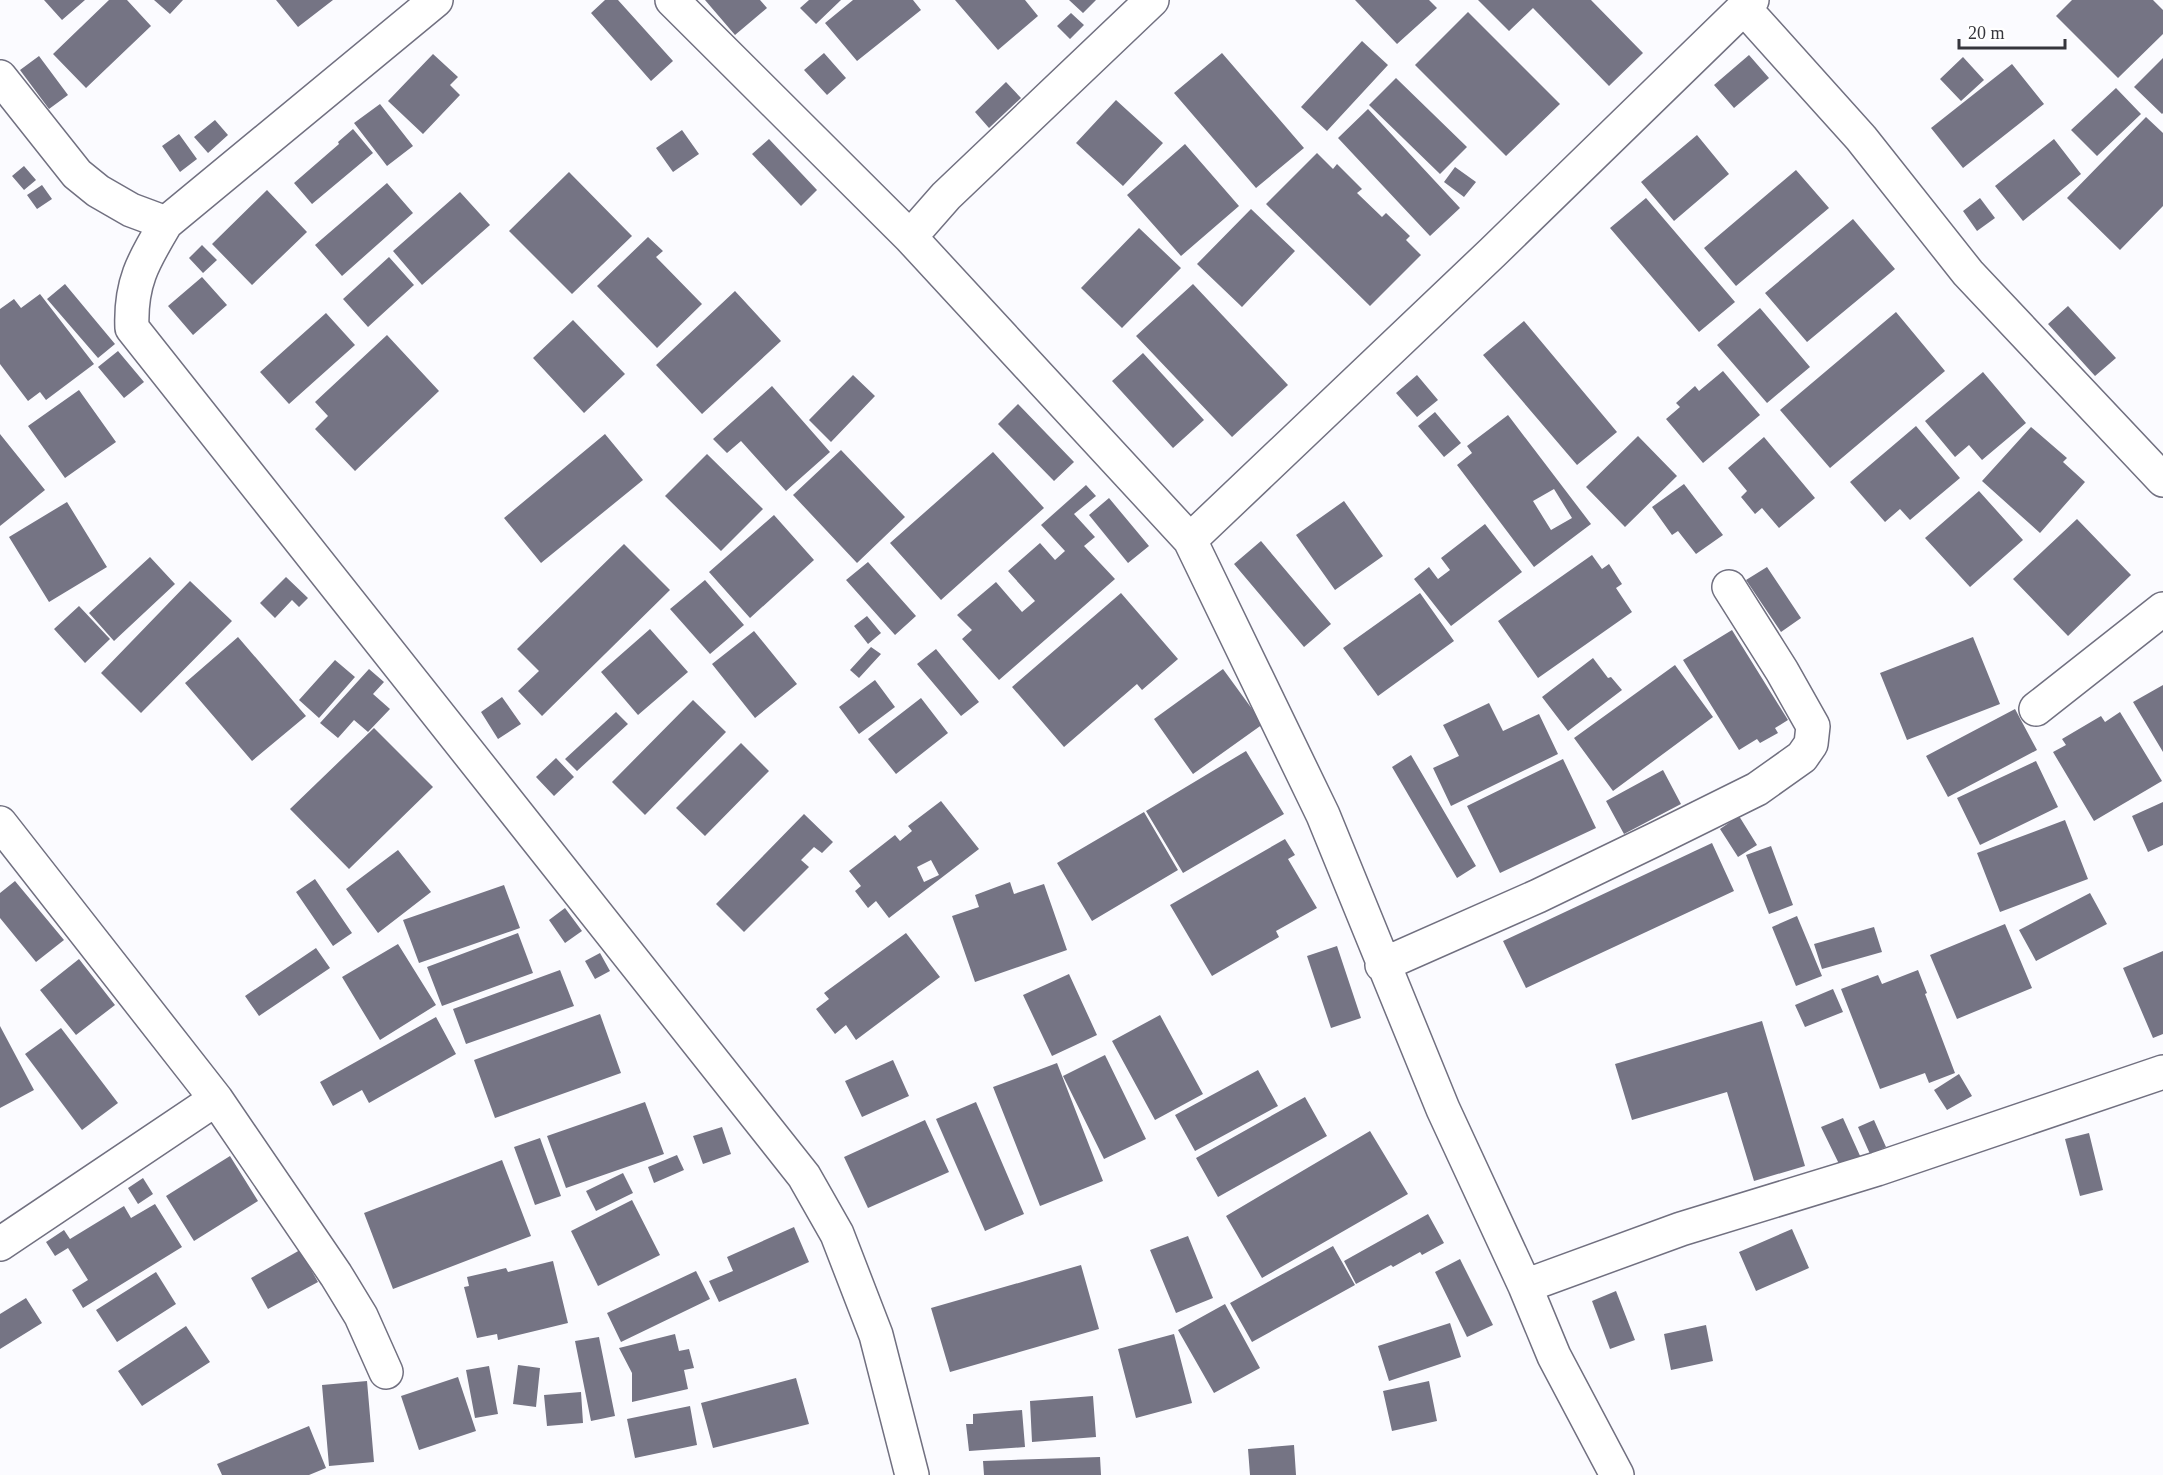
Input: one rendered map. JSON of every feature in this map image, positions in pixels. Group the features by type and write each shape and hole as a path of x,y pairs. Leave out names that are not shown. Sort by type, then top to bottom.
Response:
{"street":[{"path":"436,0 166,223 138,274 131,306 132,327 804,1176 837,1234 876,1335 912,1475"},
{"path":"672,0 910,237 1190,540 1323,815 1382,965 1443,1109 1525,1287 1554,1356 1617,1475"},
{"path":"910,237 946,196 1152,0"},
{"path":"1190,540 1493,252 1748,4 1861,138 1968,273 2163,480"},
{"path":"0,77 77,174 98,191 131,210 166,223"},
{"path":"1382,965 1538,896 1757,789 1802,757 1811,744 1813,726 1782,671 1729,587"},
{"path":"2036,709 2163,609"},
{"path":"0,823 216,1099 336,1275 361,1316 386,1372"},
{"path":"1525,1287 1681,1229 1877,1169 2163,1072"},
{"path":"0,1244 216,1099"}],"building":[{"path":"44,0 85,0 62,20"},
{"path":"109,0 127,0 151,26 86,88 53,54"},
{"path":"154,0 183,0 170,14"},
{"path":"276,0 333,0 298,27"},
{"path":"605,0 618,0 673,61 651,81 591,13"},
{"path":"705,0 760,0 767,8 735,35"},
{"path":"809,0 841,0 816,24 800,8"},
{"path":"853,0 913,0 921,10 857,61 825,23"},
{"path":"955,0 1025,0 1038,16 998,50"},
{"path":"1069,0 1096,0 1083,13"},
{"path":"1355,0 1429,0 1437,8 1397,44"},
{"path":"1478,0 1591,0 1643,53 1609,86 1533,8 1509,31"},
{"path":"2072,0 2153,0 2163,10 2163,34 2118,78 2056,16"},
{"path":"1468,12 1560,104 1506,156 1415,65"},
{"path":"1071,13 1084,25 1070,39 1057,26"},
{"path":"1362,41 1388,65 1327,131 1301,107"},
{"path":"824,53 846,78 827,95 804,70"},
{"path":"1222,53 1304,148 1256,188 1174,93"},
{"path":"433,54 458,77 450,85 460,95 423,134 388,101"},
{"path":"1749,55 1769,78 1734,108 1714,85"},
{"path":"39,56 68,95 49,109 20,70"},
{"path":"1963,57 1984,80 1961,101 1940,79"},
{"path":"2163,58 2163,113 2162,114 2134,87"},
{"path":"2012,64 2044,104 1963,168 1931,128"},
{"path":"1396,78 1467,147 1440,174 1369,105"},
{"path":"1006,82 1021,98 989,128 975,112"},
{"path":"2116,88 2141,114 2097,156 2071,130"},
{"path":"1116,100 1163,143 1123,186 1076,143"},
{"path":"380,104 413,146 387,166 354,123"},
{"path":"1368,109 1460,208 1430,236 1338,138"},
{"path":"2146,117 2163,133 2163,206 2120,250 2067,198"},
{"path":"215,120 228,135 208,153 194,137"},
{"path":"353,129 373,153 312,204 294,183"},
{"path":"682,130 699,154 673,172 656,148"},
{"path":"179,134 197,159 180,172 162,146"},
{"path":"1697,135 1729,174 1674,221 1641,182"},
{"path":"769,139 817,190 801,206 752,154"},
{"path":"2054,139 2081,174 2023,221 1995,186"},
{"path":"1185,144 1239,206 1181,256 1127,195"},
{"path":"1317,153 1333,169 1337,164 1362,189 1357,193 1382,217 1386,213 1410,236 1406,240 1421,255 1370,306 1266,204"},
{"path":"24,166 36,180 24,190 12,176"},
{"path":"1455,167 1476,182 1464,197 1444,182"},
{"path":"1796,170 1829,208 1736,286 1704,248"},
{"path":"569,172 632,236 572,294 509,231"},
{"path":"387,183 413,213 342,276 315,245"},
{"path":"42,185 52,199 37,209 27,195"},
{"path":"267,190 307,232 252,285 212,244"},
{"path":"460,192 490,225 422,285 393,251"},
{"path":"1646,198 1735,302 1699,332 1610,228"},
{"path":"1980,198 1995,218 1977,231 1963,211"},
{"path":"1251,209 1295,251 1242,307 1197,264"},
{"path":"1853,219 1895,269 1807,342 1765,293"},
{"path":"1139,228 1181,268 1122,328 1081,288"},
{"path":"648,237 663,251 656,257 702,304 657,348 597,286"},
{"path":"202,245 217,260 203,273 189,258"},
{"path":"389,257 414,285 368,327 343,299"},
{"path":"202,277 227,305 193,335 168,306"},
{"path":"65,284 115,344 98,358 47,299"},
{"path":"1193,284 1288,385 1232,437 1136,336"},
{"path":"735,291 781,341 702,414 656,365"},
{"path":"40,294 94,364 46,400 40,392 28,401 0,364 0,309 14,299 21,308"},
{"path":"2068,306 2116,358 2095,376 2048,324"},
{"path":"1760,308 1810,367 1767,403 1717,345"},
{"path":"1896,312 1945,371 1830,468 1780,410"},
{"path":"326,313 355,345 289,404 260,372"},
{"path":"573,320 625,374 584,413 533,358"},
{"path":"1524,321 1617,432 1577,465 1483,355"},
{"path":"387,335 439,391 355,471 315,429 328,416 315,402"},
{"path":"118,351 144,382 124,398 98,367"},
{"path":"1143,353 1204,420 1173,448 1112,381"},
{"path":"1723,371 1760,415 1703,463 1666,419 1680,407 1676,403 1695,386 1699,391"},
{"path":"1983,372 2026,423 1982,460 1969,445 1955,457 1925,421"},
{"path":"853,375 875,396 831,442 809,420"},
{"path":"1417,375 1438,400 1417,417 1396,393"},
{"path":"772,386 830,452 786,491 741,441 727,453 713,439"},
{"path":"79,390 116,442 65,478 28,426"},
{"path":"1018,404 1074,462 1054,481 998,424"},
{"path":"1435,412 1461,443 1444,457 1418,426"},
{"path":"1508,415 1591,524 1534,567 1457,465 1472,453 1467,446","holes":["1554,489 1572,518 1551,530 1533,501"]},
{"path":"1916,426 1960,478 1910,520 1900,509 1885,522 1850,482"},
{"path":"2031,427 2067,458 2063,462 2085,482 2040,533 1982,481"},
{"path":"0,434 45,490 0,526"},
{"path":"605,434 643,480 541,563 504,518"},
{"path":"1638,436 1677,476 1625,527 1586,487"},
{"path":"1764,437 1815,498 1779,528 1762,508 1755,514 1741,497 1747,491 1728,468"},
{"path":"841,450 905,517 857,563 793,495"},
{"path":"993,452 1044,508 941,600 890,543"},
{"path":"707,454 763,509 721,551 665,496"},
{"path":"1684,484 1723,535 1696,554 1678,531 1672,535 1652,507"},
{"path":"1086,485 1096,496 1074,514 1095,537 1084,546 1115,579 999,680 962,639 972,630 957,615 996,582 1022,612 1035,601 1008,571 1040,543 1055,560 1065,551 1041,525"},
{"path":"1979,491 2023,540 1970,587 1925,538"},
{"path":"1109,498 1149,546 1128,563 1089,515"},
{"path":"1344,501 1383,556 1335,590 1296,535"},
{"path":"67,502 107,567 49,602 9,537"},
{"path":"774,515 814,560 750,618 709,572"},
{"path":"2077,519 2131,575 2068,636 2013,579"},
{"path":"1485,524 1522,572 1451,626 1414,579 1429,567 1438,579 1450,570 1441,558"},
{"path":"1261,541 1331,624 1304,647 1234,564"},
{"path":"624,544 670,590 542,716 518,691 539,671 517,649"},
{"path":"1592,555 1602,569 1609,564 1622,584 1616,588 1632,612 1538,678 1498,621"},
{"path":"150,557 175,584 114,641 89,613"},
{"path":"868,562 916,616 895,635 846,580"},
{"path":"1767,567 1801,618 1781,632 1746,580"},
{"path":"286,577 308,598 299,607 292,600 275,618 260,603"},
{"path":"705,580 744,625 710,654 670,609"},
{"path":"190,581 232,621 141,713 101,673"},
{"path":"1121,593 1178,659 1142,690 1137,684 1064,747 1012,687"},
{"path":"1420,593 1454,641 1378,696 1343,648"},
{"path":"79,606 110,639 85,663 54,629"},
{"path":"867,616 881,633 868,644 854,626"},
{"path":"650,629 688,672 638,715 601,672"},
{"path":"1732,630 1788,720 1775,728 1778,733 1760,743 1757,739 1739,750 1683,660"},
{"path":"754,631 797,684 755,718 712,664"},
{"path":"238,637 306,716 252,761 185,683"},
{"path":"1973,637 2000,704 1907,740 1880,673"},
{"path":"871,647 881,654 859,678 850,670"},
{"path":"936,649 979,702 961,716 917,664"},
{"path":"1593,658 1608,678 1611,677 1622,690 1568,731 1542,697"},
{"path":"335,660 355,677 319,718 299,700"},
{"path":"1675,665 1713,717 1613,791 1574,738"},
{"path":"369,669 384,682 373,694 390,709 368,732 354,720 338,738 320,723"},
{"path":"1223,669 1263,724 1193,774 1154,719"},
{"path":"875,680 895,707 859,734 839,707"},
{"path":"2163,685 2163,752 2133,702"},
{"path":"502,697 521,724 498,739 481,712"},
{"path":"921,698 948,733 896,774 868,739"},
{"path":"693,700 726,732 645,815 612,782"},
{"path":"1489,703 1503,731 1539,714 1558,754 1451,806 1433,768 1459,756 1443,725"},
{"path":"2015,709 2037,750 1948,797 1926,756"},
{"path":"616,712 628,724 577,771 565,759"},
{"path":"2120,712 2162,781 2094,821 2053,752 2066,745 2062,739 2101,716 2105,722"},
{"path":"374,728 433,787 349,869 290,809"},
{"path":"741,743 769,771 705,836 676,808"},
{"path":"1246,751 1284,814 1183,873 1146,811"},
{"path":"1411,755 1476,866 1457,878 1392,767"},
{"path":"556,758 574,777 554,796 536,777"},
{"path":"1563,759 1596,828 1500,873 1467,806"},
{"path":"2036,761 2058,807 1980,845 1957,798"},
{"path":"1663,770 1681,804 1624,834 1606,801"},
{"path":"941,801 979,849 889,918 876,901 868,908 855,891 861,886 849,871 895,835 900,841 912,831 908,826","holes":["931,860 939,875 924,882 917,867"]},
{"path":"2163,802 2163,845 2148,852 2132,816"},
{"path":"1144,812 1178,870 1092,921 1057,863"},
{"path":"804,814 833,842 822,853 814,847 801,860 809,867 744,932 716,904"},
{"path":"1739,816 1757,845 1738,857 1720,829"},
{"path":"2065,820 2088,879 2000,912 1977,853"},
{"path":"1285,839 1295,855 1288,859 1317,908 1276,931 1279,937 1212,976 1170,905"},
{"path":"1712,843 1734,891 1526,988 1503,941"},
{"path":"1771,846 1793,905 1769,914 1746,855"},
{"path":"398,850 431,892 378,933 346,889"},
{"path":"315,879 352,933 333,946 296,892"},
{"path":"15,881 64,940 36,962 0,918 0,893"},
{"path":"1010,882 1014,894 1044,884 1067,950 975,982 952,916 979,907 975,895"},
{"path":"504,885 520,928 419,963 403,920"},
{"path":"2090,893 2107,924 2036,961 2019,930"},
{"path":"565,908 582,931 565,943 549,920"},
{"path":"1797,916 1822,976 1796,986 1772,927"},
{"path":"2005,924 2032,988 1957,1019 1930,955"},
{"path":"1874,927 1882,952 1822,969 1814,944"},
{"path":"518,933 533,973 442,1006 427,967"},
{"path":"906,933 940,977 856,1040 846,1025 835,1034 816,1009 829,999 824,993"},
{"path":"398,944 436,1005 380,1040 342,977"},
{"path":"1337,946 1361,1018 1331,1028 1307,956"},
{"path":"316,948 330,968 259,1016 245,996"},
{"path":"2163,951 2163,1034 2153,1038 2123,968"},
{"path":"600,953 610,971 595,979 585,961"},
{"path":"79,959 115,1005 76,1035 40,990"},
{"path":"560,970 574,1006 466,1044 453,1009"},
{"path":"1918,970 1955,1073 1929,1083 1925,1073 1880,1089 1841,989 1878,975 1882,984"},
{"path":"1069,974 1097,1035 1052,1056 1023,995"},
{"path":"1833,989 1843,1012 1805,1027 1795,1005"},
{"path":"600,1014 621,1073 495,1118 474,1060"},
{"path":"1160,1015 1203,1094 1155,1120 1112,1041"},
{"path":"436,1017 456,1054 369,1103 362,1090 333,1106 320,1082"},
{"path":"1762,1021 1805,1166 1754,1181 1727,1092 1632,1120 1615,1064"},
{"path":"0,1026 34,1090 0,1108"},
{"path":"61,1028 118,1103 82,1130 25,1054"},
{"path":"1105,1055 1146,1139 1104,1159 1063,1076"},
{"path":"893,1060 909,1096 862,1117 845,1081"},
{"path":"1057,1063 1103,1181 1040,1206 993,1087"},
{"path":"1258,1070 1278,1106 1195,1151 1175,1115"},
{"path":"1959,1074 1972,1096 1947,1110 1934,1090"},
{"path":"1305,1097 1327,1136 1218,1197 1196,1158"},
{"path":"645,1102 664,1154 566,1188 547,1136"},
{"path":"976,1102 1024,1214 985,1231 936,1119"},
{"path":"1843,1118 1861,1158 1841,1168 1821,1127"},
{"path":"925,1120 949,1172 868,1208 844,1157"},
{"path":"1874,1120 1886,1147 1870,1154 1858,1127"},
{"path":"722,1127 731,1154 703,1164 693,1136"},
{"path":"1370,1131 1408,1194 1262,1278 1226,1216"},
{"path":"2089,1133 2103,1190 2080,1196 2065,1139"},
{"path":"540,1138 561,1196 535,1205 514,1147"},
{"path":"677,1155 684,1170 654,1183 648,1167"},
{"path":"230,1156 258,1201 194,1241 166,1196"},
{"path":"502,1160 531,1236 393,1289 364,1213"},
{"path":"623,1173 633,1193 596,1211 586,1191"},
{"path":"143,1178 153,1194 138,1204 128,1188"},
{"path":"632,1200 660,1255 598,1286 571,1231"},
{"path":"155,1204 182,1247 83,1308 72,1290 88,1280 68,1248 55,1256 46,1242 64,1230 70,1239 124,1206 131,1218"},
{"path":"1428,1214 1444,1243 1422,1255 1420,1252 1393,1267 1391,1265 1356,1284 1344,1261"},
{"path":"794,1227 809,1262 719,1302 709,1281 733,1271 727,1257"},
{"path":"1792,1229 1809,1268 1756,1291 1739,1252"},
{"path":"1188,1236 1213,1298 1176,1313 1150,1250"},
{"path":"1333,1246 1355,1285 1252,1342 1230,1303"},
{"path":"300,1250 318,1282 268,1309 251,1278"},
{"path":"1460,1259 1493,1325 1467,1337 1435,1272"},
{"path":"553,1261 568,1323 498,1340 497,1334 477,1338 464,1287 469,1286 467,1277 506,1268 508,1272"},
{"path":"1081,1265 1099,1329 950,1372 931,1308"},
{"path":"696,1271 710,1299 621,1342 607,1313"},
{"path":"156,1272 176,1304 117,1342 96,1310"},
{"path":"1616,1291 1635,1340 1610,1349 1592,1301"},
{"path":"26,1298 42,1323 0,1349 0,1314"},
{"path":"1225,1304 1260,1368 1214,1393 1178,1330"},
{"path":"1450,1323 1461,1357 1389,1381 1378,1346"},
{"path":"1706,1325 1713,1361 1671,1370 1664,1334"},
{"path":"186,1326 210,1362 142,1406 118,1371"},
{"path":"675,1334 679,1351 689,1349 694,1368 684,1370 688,1389 632,1402 632,1373 619,1348"},
{"path":"1174,1334 1192,1403 1136,1418 1118,1349"},
{"path":"599,1337 615,1416 591,1421 575,1341"},
{"path":"518,1365 540,1368 536,1407 513,1404"},
{"path":"489,1366 498,1414 475,1418 466,1370"},
{"path":"458,1377 476,1431 419,1450 401,1396"},
{"path":"796,1378 809,1424 713,1448 701,1403"},
{"path":"367,1381 374,1462 329,1466 322,1385"},
{"path":"1429,1381 1437,1421 1392,1431 1383,1391"},
{"path":"581,1392 583,1423 547,1426 544,1395"},
{"path":"1093,1396 1096,1437 1032,1442 1030,1401"},
{"path":"690,1406 697,1445 635,1458 627,1419"},
{"path":"1022,1410 1025,1447 969,1451 966,1424 973,1424 973,1414"},
{"path":"309,1426 326,1468 309,1475 222,1475 217,1464"},
{"path":"1294,1445 1296,1475 1250,1475 1248,1449"},
{"path":"1100,1457 1101,1475 984,1475 983,1461"}]}
